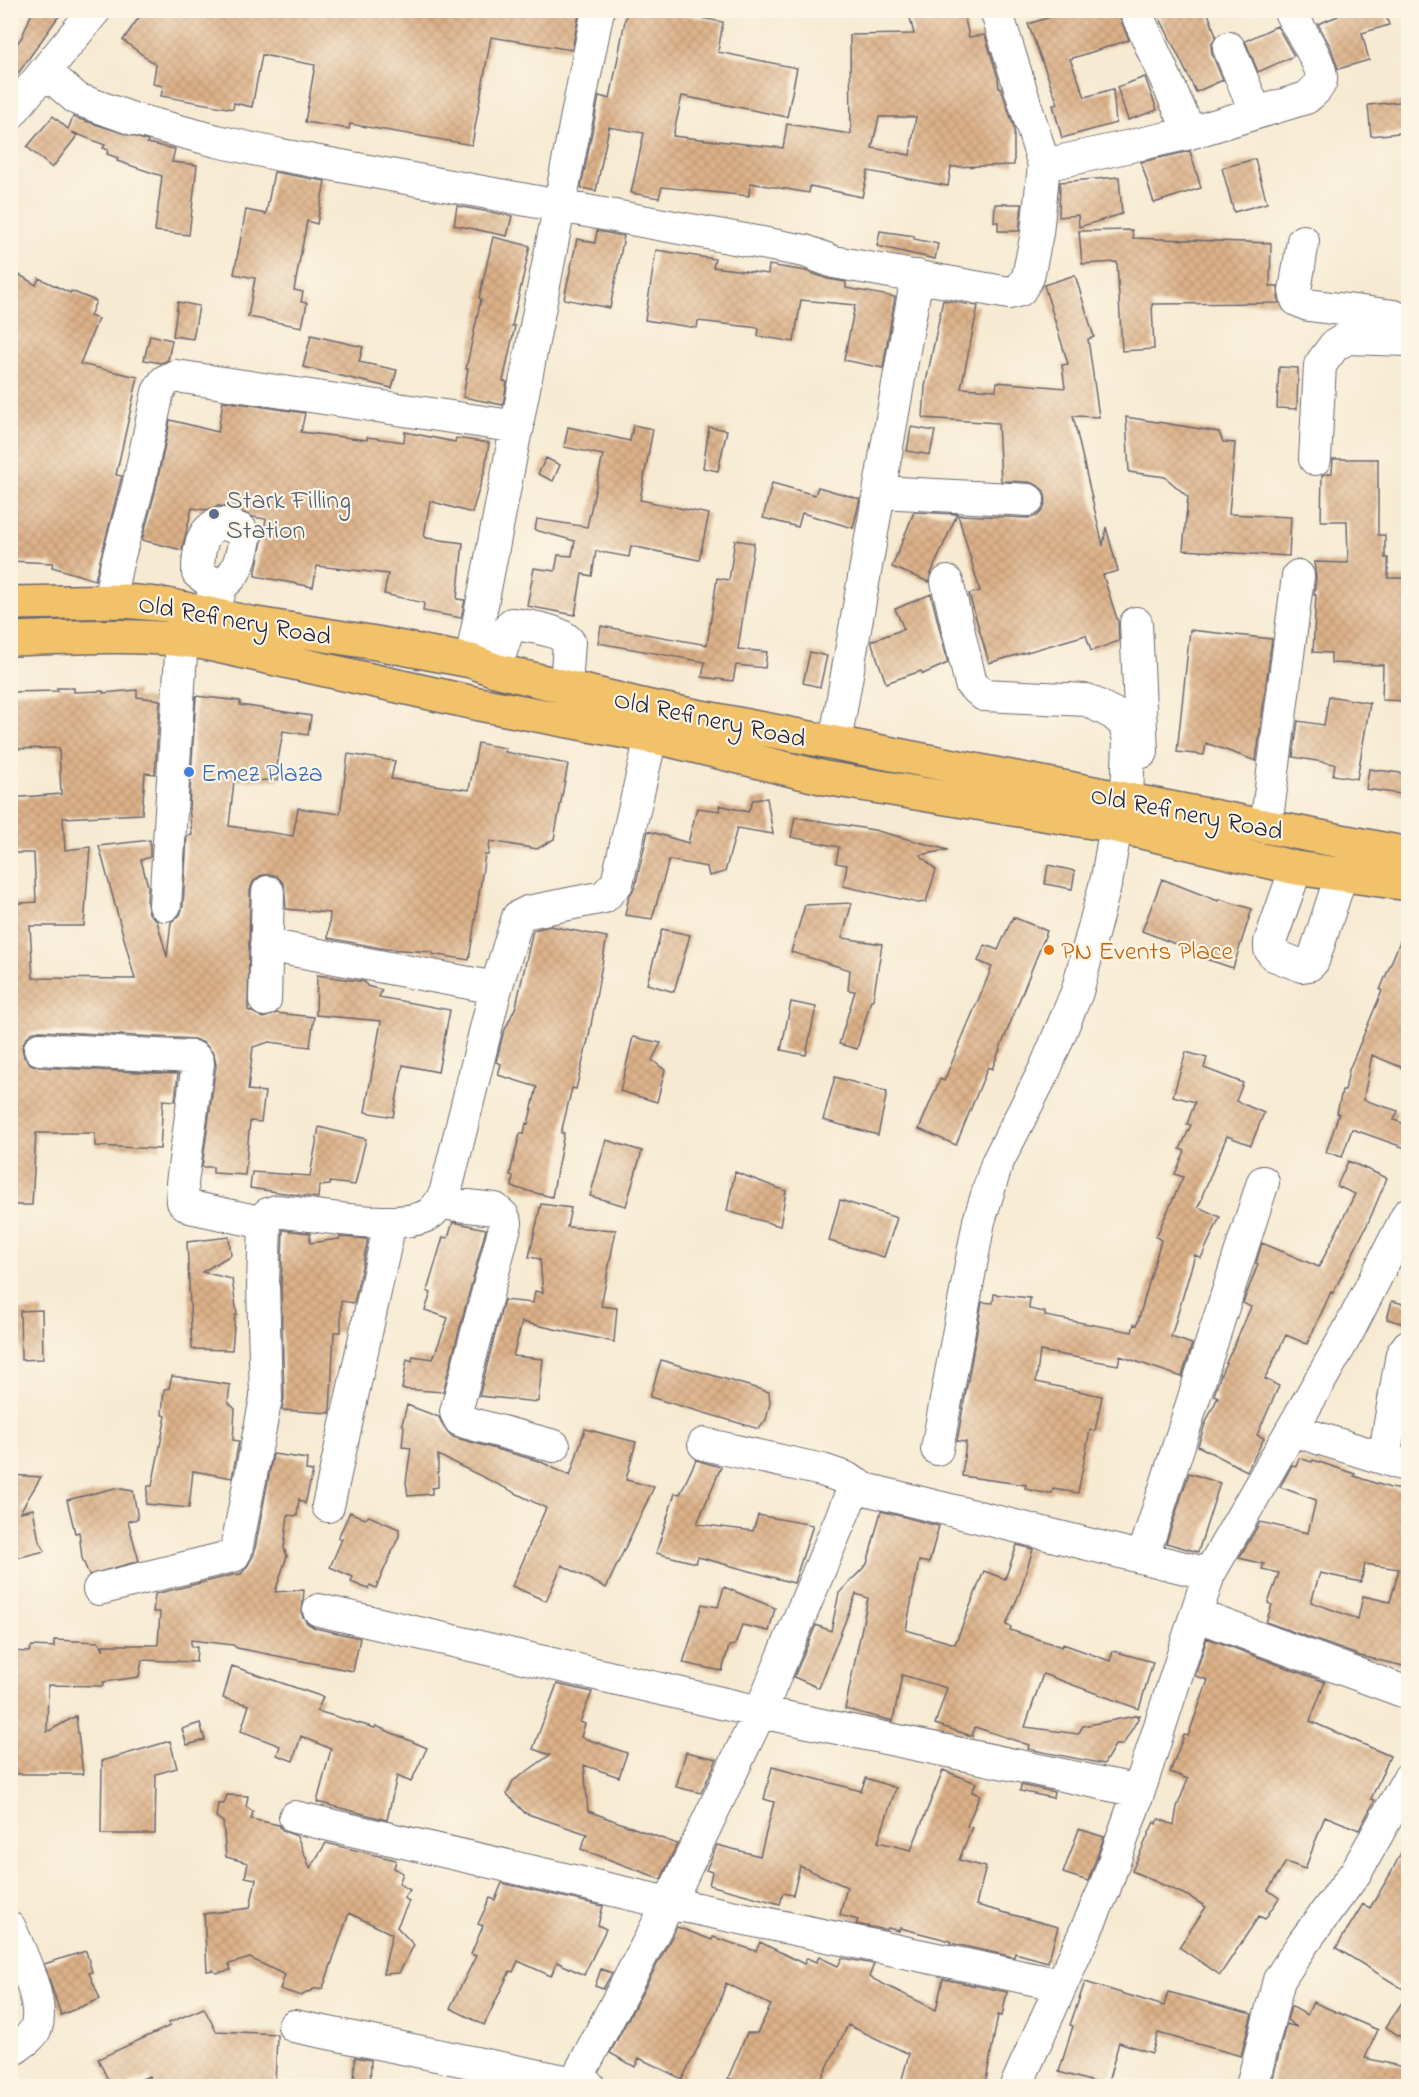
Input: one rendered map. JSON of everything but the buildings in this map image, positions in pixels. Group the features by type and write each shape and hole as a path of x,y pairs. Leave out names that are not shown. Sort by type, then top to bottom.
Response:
{"main road":[{"name":"Old Refinery Road","path":"10,603 109,601 167,605 483,666 650,707 835,743 1129,810 1296,868 1408,884"},
{"name":"Old Refinery Road","path":"10,639 78,637 182,639 479,704 651,737 825,778 1266,827 1408,854"}],"street":[{"path":"10,114 95,10"},
{"path":"483,666 518,427 558,207 598,10"},
{"path":"45,71 77,99 134,119 207,138 281,155 805,251 834,262 1009,293 1020,290 1028,277 1037,233 1044,165 996,10"},
{"path":"1135,10 1190,133"},
{"path":"1044,165 1190,133 1306,98 1315,91 1321,79 1319,67 1289,10"},
{"path":"1229,48 1256,113"},
{"path":"1303,241 1295,291 1297,300 1308,305 1394,316 1408,322"},
{"path":"835,743 917,276"},
{"path":"1315,459 1320,365 1334,346 1347,338 1408,340"},
{"path":"109,601 158,392 165,381 176,376 518,427"},
{"path":"880,492 1028,500"},
{"path":"1266,827 1298,576"},
{"path":"947,582 971,684 977,690 984,695 1087,700 1114,714 1124,723 1129,739 1129,810"},
{"path":"937,1449 979,1221 997,1163 1045,1069 1077,992 1107,878 1129,810 1136,623"},
{"path":"483,666 512,624 526,626 561,635 569,642 566,687"},
{"path":"165,905 182,639"},
{"path":"99,1589 233,1556 236,1551 266,1398 263,1285 265,1223 268,1214 277,1211 390,1223 416,1219 430,1213 440,1203 445,1194 496,988 518,917 528,912 604,897 617,884 651,737"},
{"path":"1296,868 1270,942 1270,949 1274,955 1302,966 1309,965 1313,961 1341,876"},
{"path":"265,1000 268,892"},
{"path":"267,945 496,988"},
{"path":"40,1049 193,1057 197,1060 183,1183 183,1202 190,1207 265,1223"},
{"path":"1143,1557 1263,1182"},
{"path":"440,1203 495,1209 503,1216 506,1223 456,1412 460,1420 465,1422 554,1446"},
{"path":"1025,2085 1061,1984 1104,1890 1139,1791 1209,1574 1348,1332 1408,1214"},
{"path":"328,1506 390,1223"},
{"path":"1292,1430 1396,1462 1402,1354 1408,1346"},
{"path":"704,1444 822,1470 846,1478 865,1489 1209,1574"},
{"path":"294,2026 578,2085 669,1903 760,1712 850,1497 856,1491 865,1489"},
{"path":"319,1610 760,1712 1139,1791"},
{"path":"1196,1615 1408,1693"},
{"path":"1252,2086 1279,1980 1303,1942 1356,1872 1408,1779"},
{"path":"295,1817 669,1903 1061,1984"},
{"path":"10,1928 35,1990 38,2017 35,2031 10,2052"}],"place":[{"name":"Stark Filling Station","path":"214,514"},
{"name":"Emez Plaza","path":"189,772"},
{"name":"PN Events Place","path":"1049,950"}]}
